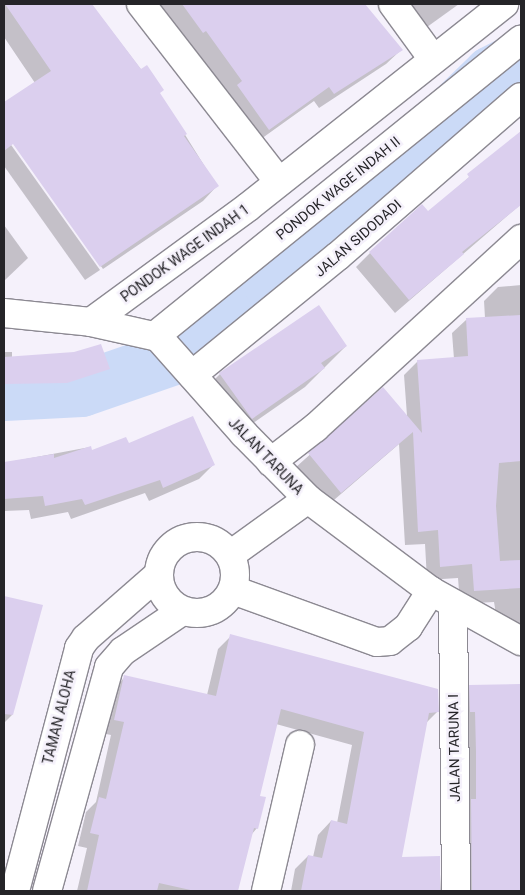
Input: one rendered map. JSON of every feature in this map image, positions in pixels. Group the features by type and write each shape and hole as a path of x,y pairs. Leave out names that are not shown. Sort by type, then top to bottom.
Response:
{"street":[{"path":"142,4 278,182"},
{"path":"393,4 433,59"},
{"name":"PONDOK WAGE INDAH 1","path":"91,322 278,182 504,4"},
{"name":"PONDOK WAGE INDAH II","path":"160,339 521,40"},
{"name":"JALAN SIDODADI","path":"198,382 338,256 521,97"},
{"path":"272,462 316,428 521,239"},
{"path":"4,313 91,322 160,339"},
{"name":"JALAN TARUNA","path":"160,339 308,499 442,598 521,641"},
{"path":"230,555 308,499"},
{"path":"186,538 211,539 230,555 235,566 233,590 217,608 206,612 182,611 170,603 161,590 158,575 166,552 186,538"},
{"name":"TAMAN ALOHA","path":"15,891 79,648 86,638 158,575"},
{"path":"233,590 377,642 390,641 442,598"},
{"name":"JALAN TARUNA I","path":"442,598 456,891"},
{"path":"47,891 109,666 123,651 182,611"},
{"path":"266,891 300,745"}],"building":[{"path":"5,4 92,4 141,69 147,65 164,90 160,93 187,134 184,136 219,186 100,267 13,144 4,151 4,102 51,71"},
{"path":"182,4 365,4 403,50 334,94 329,87 269,130 237,85 242,81 206,31 203,33"},
{"path":"521,131 521,205 462,252 464,254 409,300 369,252 422,204 428,211 469,177 467,174"},
{"path":"319,305 347,346 321,363 325,368 252,419 219,373"},
{"path":"521,315 521,461 499,463 496,506 500,561 521,560 521,588 474,591 472,564 440,567 438,530 418,532 413,432 341,493 308,453 383,387 422,433 417,360 468,356 466,318"},
{"path":"101,344 110,369 67,383 4,384 4,357 74,352"},
{"path":"193,416 215,465 163,488 160,480 85,505 82,499 45,506 43,496 4,499 4,462 54,454 54,458 91,446 92,450 126,437 129,443"},
{"path":"4,596 43,605 13,715 4,714"},
{"path":"230,634 438,689 439,712 429,713 402,857 440,856 440,891 301,891 308,855 322,858 331,820 347,824 364,732 281,709 260,796 266,797 258,829 254,828 238,891 195,891 159,883 157,891 87,891 99,835 90,833 99,797 106,799 124,722 114,720 124,675 216,696"},
{"path":"520,684 521,891 472,891 471,799 476,799 476,752 475,712 470,712 469,685"}],"waterway":[{"path":"4,393 81,389 182,354 272,286 491,73 521,58"}]}
